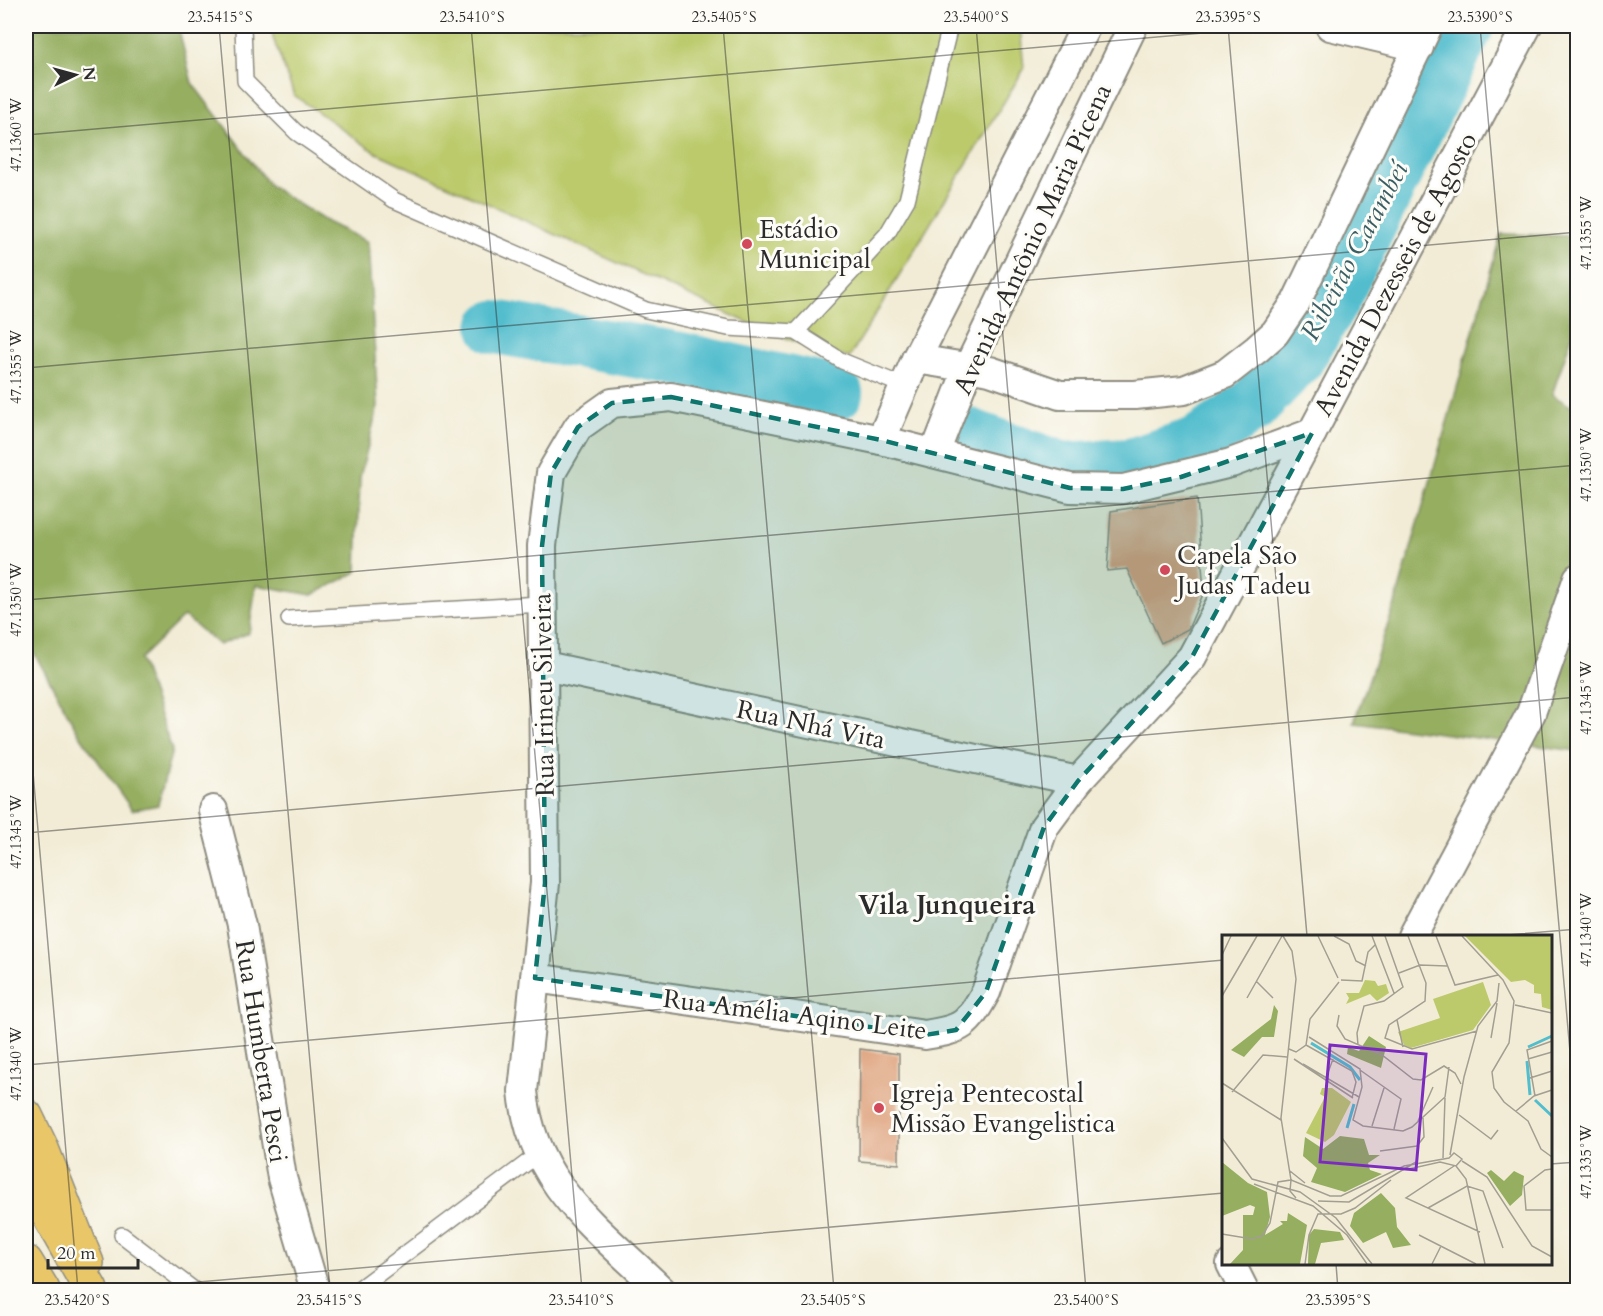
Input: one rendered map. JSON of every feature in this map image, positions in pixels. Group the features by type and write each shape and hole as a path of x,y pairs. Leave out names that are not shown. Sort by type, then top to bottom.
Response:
{"main road":[{"path":"26,1116 42,1149 97,1290"},
{"path":"26,1176 91,1290"},
{"path":"26,1262 43,1290"}],"street":[{"name":"Avenida Antônio Maria Picena","path":"881,440 916,359 1086,26"},
{"name":"Avenida Antônio Maria Picena","path":"935,453 968,368 1133,26"},
{"path":"916,359 999,374 1060,394 1135,395 1184,390 1225,374 1275,333 1296,302 1423,36 1330,26"},
{"name":"Avenida Dezesseis de Agosto","path":"935,453 1071,488 1124,489 1231,463 1312,433 1527,26"},
{"name":"Rua Irineu Silveira","path":"662,1290 578,1213 556,1186 526,1119 523,1091 545,883 545,666 541,604 542,546 551,473 578,427 612,403 671,397 935,453"},
{"name":"Rua Amélia Aqino Leite","path":"535,978 925,1035 956,1030 975,1012 986,992 1044,827 1078,781 1192,657 1312,433"},
{"path":"1413,935 1531,713 1578,578"},
{"name":"Rua Nhá Vita","path":"545,666 1078,781"},
{"name":"Rua Humberta Pesci","path":"213,810 242,925 282,1178 315,1290"},
{"path":"1232,1265 1244,1290"}],"lane":[{"path":"243,26 245,81 296,132 394,200 646,310 728,328 796,332 842,361 904,386"},
{"path":"796,332 887,234 907,200 950,26"},
{"path":"289,619 541,604"},
{"path":"357,1290 540,1153"},
{"path":"122,1235 194,1290"}],"highlighted area":[{"path":"671,397 881,440 1070,488 1123,489 1181,477 1312,433 1192,657 1078,781 1044,827 986,992 956,1030 925,1035 535,978 545,883 542,546 551,473 578,427 612,403"}],"green space":[{"path":"26,26 178,26 192,83 270,186 327,222 368,242 378,406 360,477 357,572 312,595 256,585 249,633 219,645 184,616 140,659 172,750 158,805 132,810 79,734 33,651 26,654"},
{"name":"Estádio Municipal","path":"272,26 1020,26 1024,69 849,358 775,335 375,152 294,95 273,38"},
{"path":"1501,234 1577,236 1577,321 1552,395 1577,410 1577,751 1354,722 1395,604"}],"building":[{"name":"Capela São Judas Tadeu","path":"1197,498 1204,592 1188,629 1161,643 1127,569 1107,571 1111,511"},
{"name":"Igreja Pentecostal Missão Evangelistica","path":"860,1049 899,1054 899,1164 859,1161"}],"waterway":[{"name":"Ribeirão Carambeí","path":"955,430 1063,469 1131,465 1196,444 1251,407 1298,358 1333,300 1467,26"},
{"path":"495,327 675,358 836,393"}],"place":[{"name":"Estádio Municipal","path":"747,244"},
{"name":"Capela São Judas Tadeu","path":"1165,570"},
{"name":"Igreja Pentecostal Missão Evangelistica","path":"879,1108"}],"district":[{"name":"Vila Junqueira","path":"947,905"}]}
